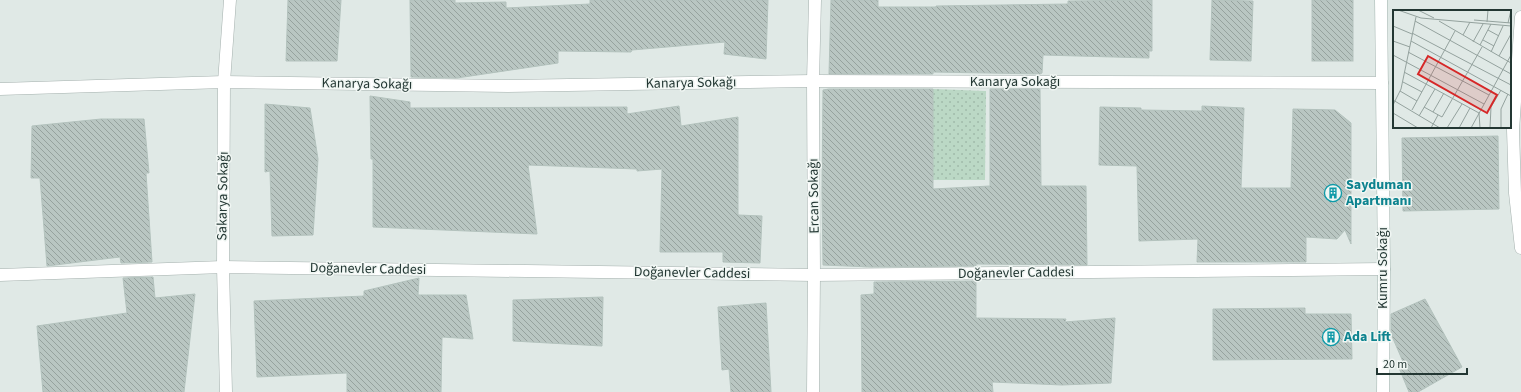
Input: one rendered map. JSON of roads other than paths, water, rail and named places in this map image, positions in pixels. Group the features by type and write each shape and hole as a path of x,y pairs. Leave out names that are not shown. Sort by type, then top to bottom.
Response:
{"street":[{"name":"Sakarya Sokağı","path":"226,392 223,267 224,82 230,0"},
{"name":"Ercan Sokağı","path":"813,392 814,275 812,81 816,0"},
{"name":"Kumru Sokağı","path":"1381,0 1384,269 1383,392"},
{"path":"1521,17 1512,130 1515,193 1521,248"},
{"name":"Kanarya Sokağı","path":"0,89 224,82 508,86 812,81 1382,83"},
{"name":"Doğanevler Caddesi","path":"0,275 223,267 814,275 1384,269"}],"place":[{"name":"Sayduman Apartmanı","path":"1333,193"},
{"name":"Ada Lift","path":"1331,337"}]}
